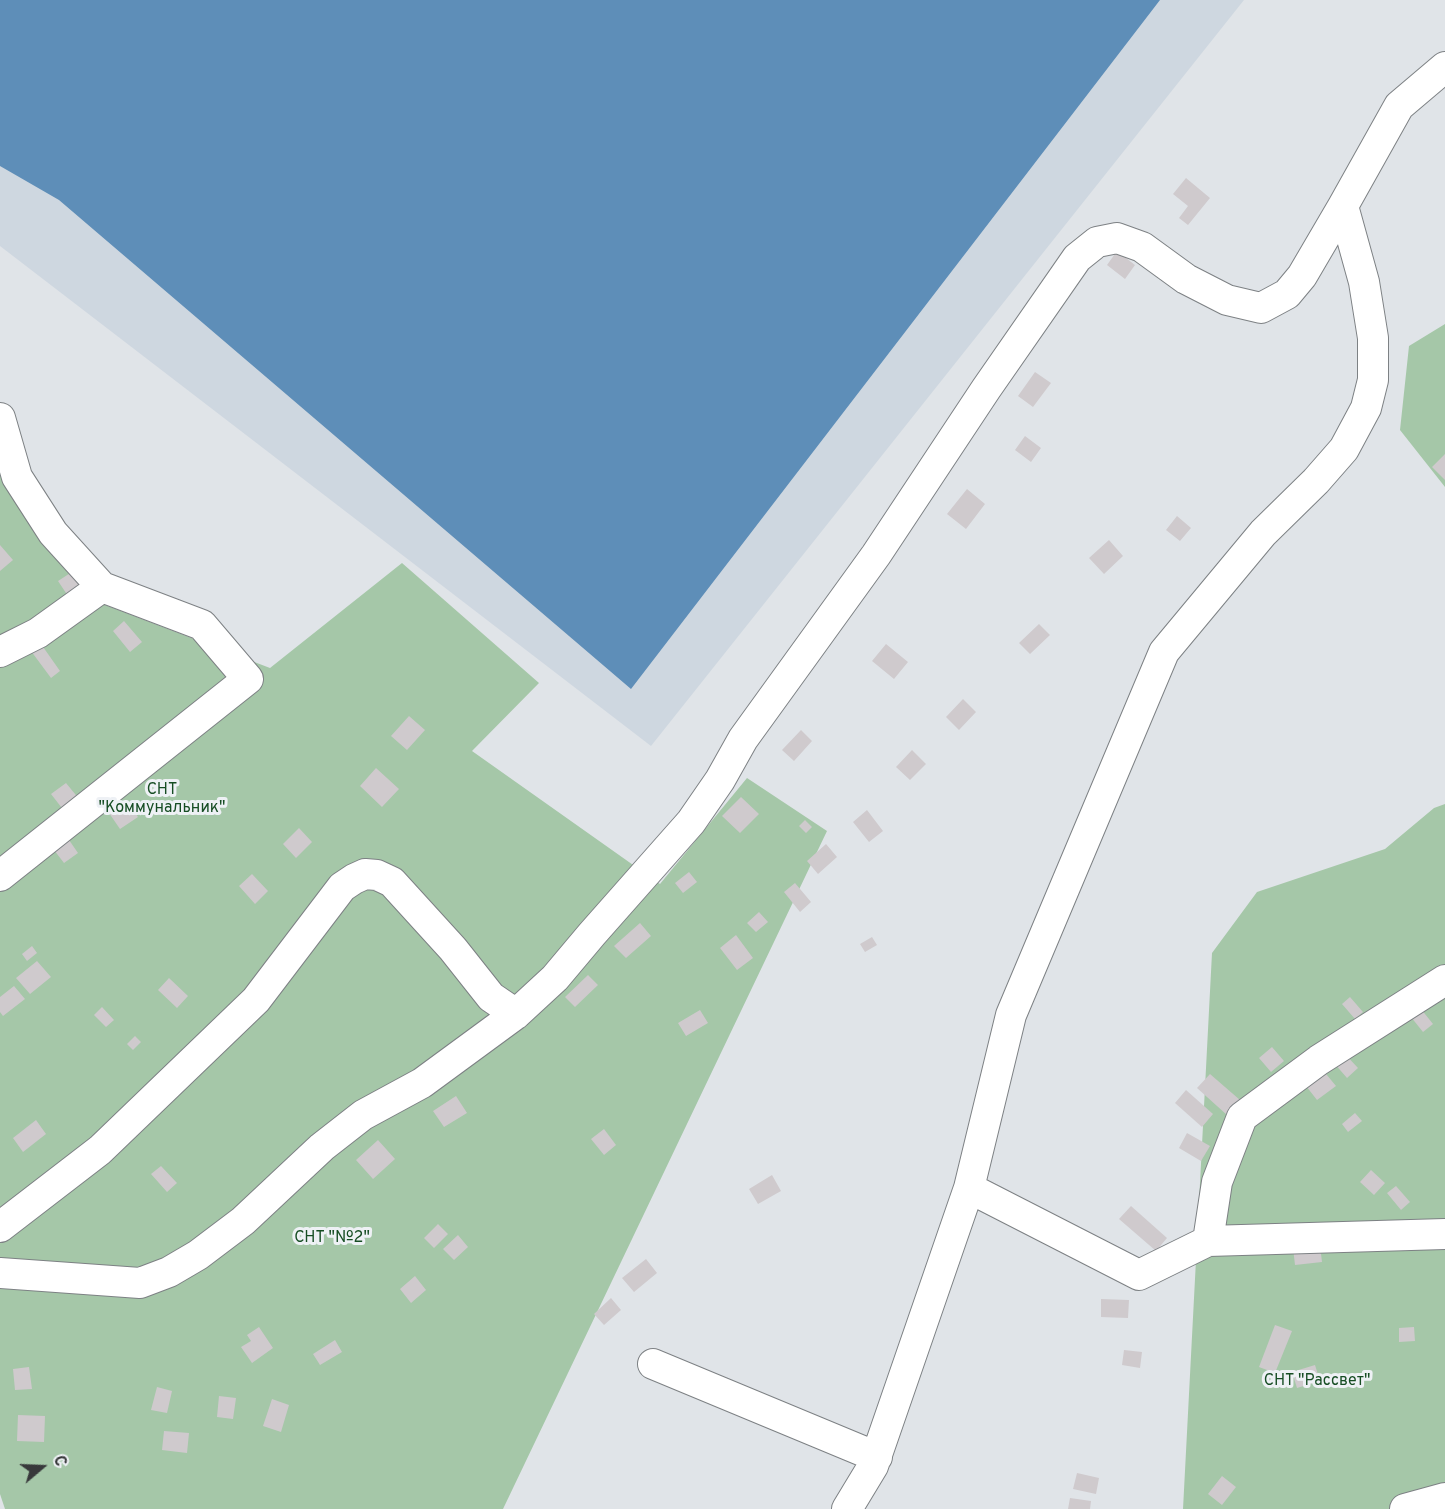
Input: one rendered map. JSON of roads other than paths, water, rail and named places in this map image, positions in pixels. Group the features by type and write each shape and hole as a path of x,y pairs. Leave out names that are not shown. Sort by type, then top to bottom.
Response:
{"lane":[{"path":"0,1273 140,1283 169,1272 198,1255 243,1221 322,1147 363,1115 422,1083 516,1014 555,978 691,822 720,780 743,739 876,555 986,389 1077,258 1097,242 1117,238 1142,247 1186,279 1227,300 1261,308 1287,294 1302,276 1399,106 1445,67"},
{"path":"847,1509 877,1457 969,1188 1011,1015 1164,652 1263,533 1316,481 1344,449 1366,408 1373,380 1374,338 1364,282 1343,206"},
{"path":"0,418 17,477 53,533 102,587 202,625 248,679 0,876"},
{"path":"0,652 38,633 102,587"},
{"path":"0,1227 100,1150 256,1000 342,887 366,874 377,875 392,882 453,950 491,997 516,1014"},
{"path":"1208,1240 1217,1182 1242,1117 1319,1060 1445,981"},
{"path":"969,1188 1139,1275 1208,1240 1445,1234"},
{"path":"653,1364 877,1457"},
{"path":"1405,1509 1445,1498"}],"water":[{"path":"0,0 1160,0 631,689 59,200 0,166"}],"park label":[{"name":"СНТ \"Коммунальник\"","path":"162,800"},
{"name":"СНТ \"№2\"","path":"332,1239"},
{"name":"СНТ \"Рассвет\"","path":"1317,1382"}]}
